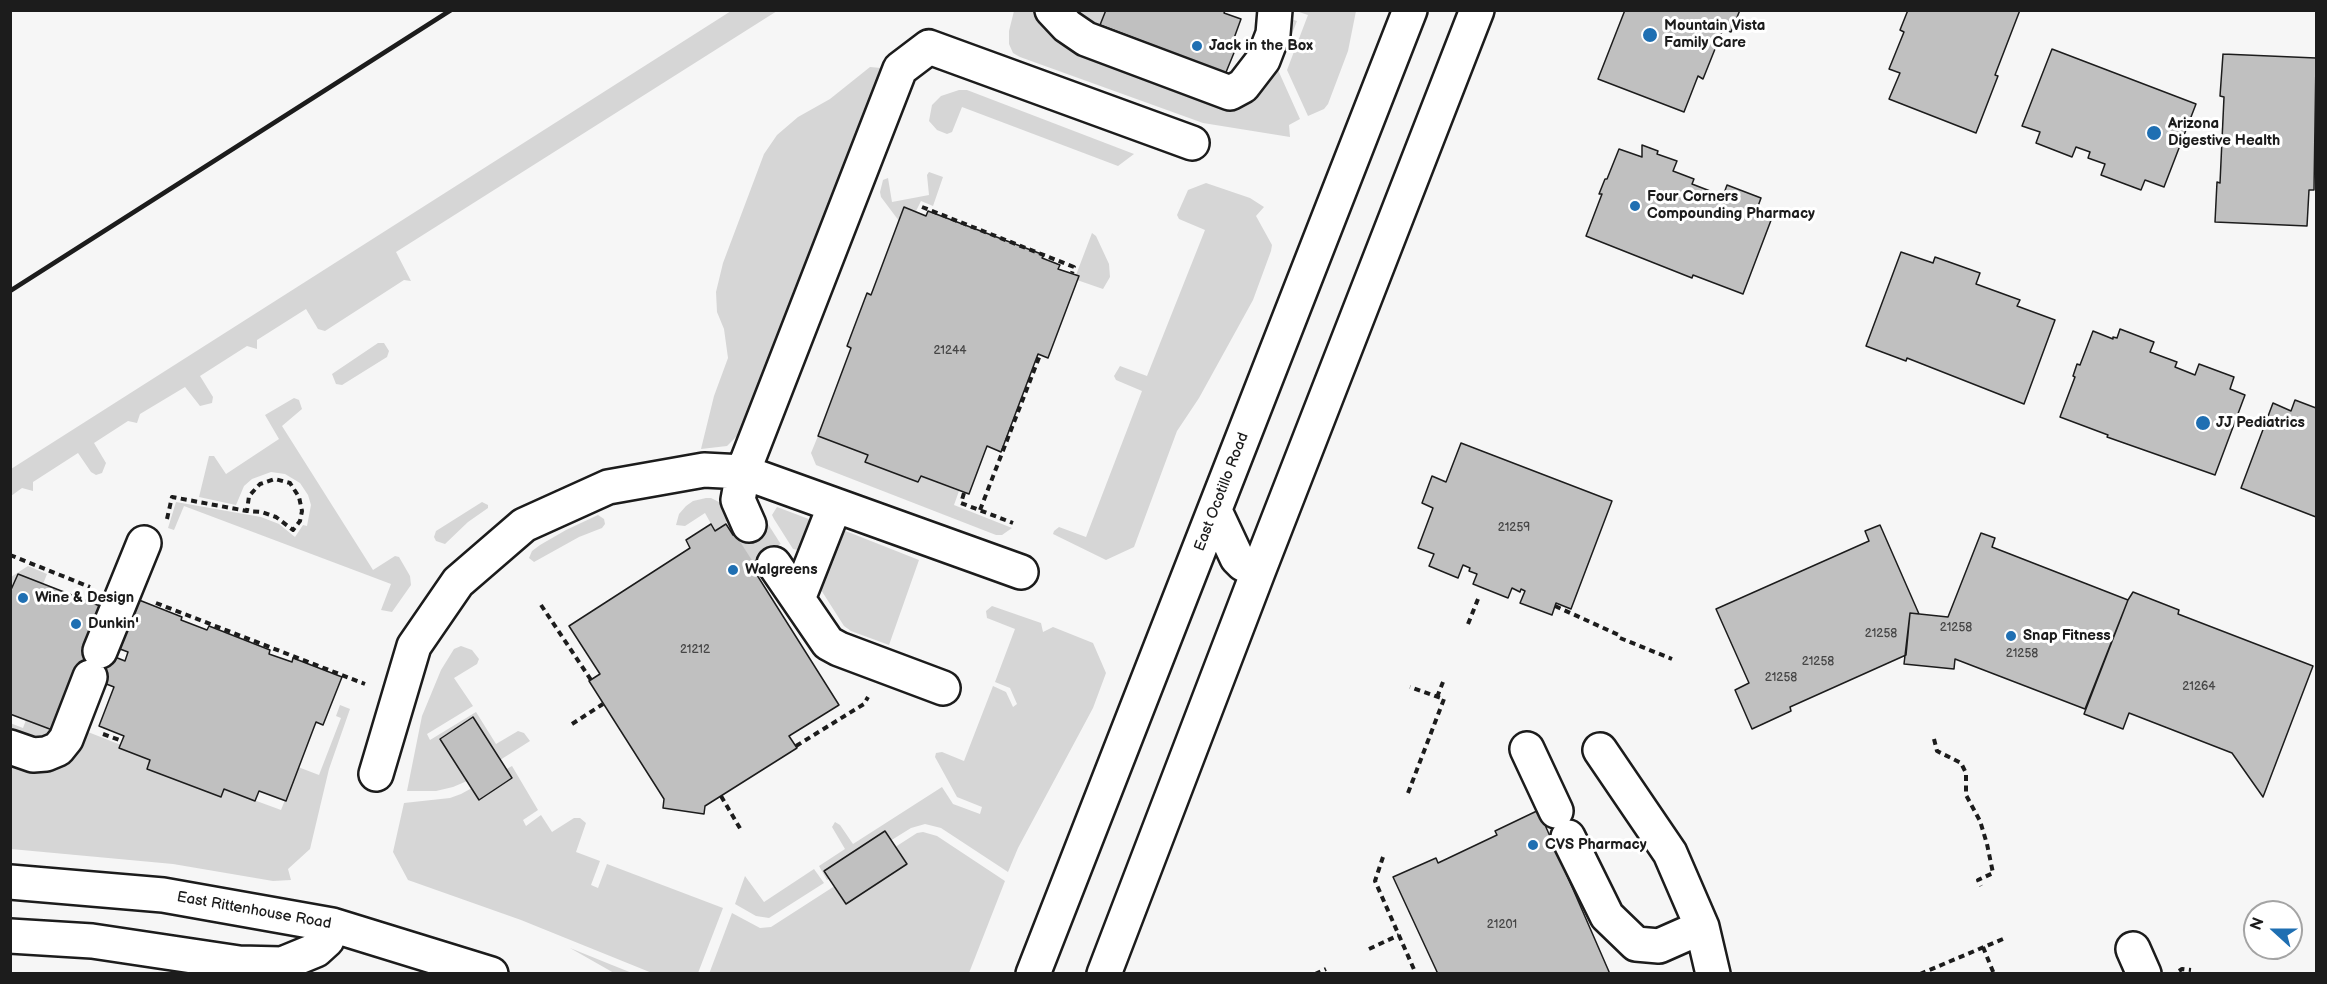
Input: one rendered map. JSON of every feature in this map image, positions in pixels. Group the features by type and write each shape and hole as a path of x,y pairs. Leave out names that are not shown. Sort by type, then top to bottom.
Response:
{"main road":[{"path":"1052,10 1067,26 1086,39 1230,93 1243,86 1263,60 1273,34 1275,10"},
{"name":"East Ocotillo Road","path":"1033,974 1410,10"},
{"path":"1104,974 1477,10"},
{"path":"749,525 738,500 743,472 900,69 929,47 1192,143"},
{"path":"376,774 414,646 458,582 524,525 608,487 704,470 743,472 1021,572"},
{"path":"798,599 835,505"},
{"path":"1215,511 1238,558 1243,564 1258,572"},
{"path":"10,747 33,755 46,754 58,749 66,739 95,664 156,532"},
{"path":"774,564 828,643 839,650 943,688"},
{"path":"1527,749 1607,916 1636,944 1659,946 1702,927"},
{"path":"1600,750 1670,853 1702,927 1713,974"},
{"name":"East Rittenhouse Road","path":"10,882 164,895 332,925 491,974"},
{"path":"10,936 92,941 239,963 282,964 316,950 327,940 332,925"}],"path":[{"path":"922,207 1074,267 1072,273"},
{"path":"980,510 1040,355"},
{"path":"156,532 172,497 247,511 262,512 276,517 293,530 300,521 302,511 299,497 290,483 276,479 260,484 249,496 247,511"},
{"path":"964,493 961,502 1013,523"},
{"path":"10,555 93,588"},
{"path":"1468,624 1478,599"},
{"path":"154,602 365,684"},
{"path":"541,605 591,680"},
{"path":"1555,606 1672,658"},
{"path":"1437,697 1443,682"},
{"path":"1408,793 1444,699 1410,687"},
{"path":"796,746 864,704 873,688"},
{"path":"572,724 603,704"},
{"path":"1934,739 1937,751 1961,763 1966,773 1966,795 1980,821 1988,844 1993,873 1978,880 1981,886"},
{"path":"721,796 741,830"},
{"path":"1383,857 1375,881 1416,974"},
{"path":"1369,949 1399,935"},
{"path":"1920,974 2003,939"},
{"path":"1983,947 1994,974"},
{"path":"1315,974 1326,969"},
{"path":"2176,974 2182,969 2192,970"}],"shaded area":[{"path":"731,11 777,11 396,252 411,281 404,280 325,331 318,329 306,309 257,340 257,349 247,346 200,376 213,397 212,403 200,406 185,387 140,414 137,423 128,421 94,443 106,463 102,473 96,475 91,472 78,453 33,482 33,491 22,488 11,496 11,469"},
{"path":"1014,11 1038,11 1226,100 1282,16 1297,21 1278,70 1300,119 1289,125 1290,137 1203,123 1020,57 1013,53 1009,44 1009,31"},
{"path":"1067,11 1106,11 1099,28"},
{"path":"1296,11 1356,11 1348,51 1328,104 1324,109 1308,116 1287,70 1308,15"},
{"path":"870,67 881,68 739,434 727,446 701,449 714,396 728,358 724,329 717,312 716,292 723,263 764,154 777,135 798,117 830,99"},
{"path":"967,90 1134,154 1118,166 962,107 952,132 947,134 937,130 929,121 932,105 941,96"},
{"path":"929,172 943,177 933,206 921,201 916,211 904,208 899,221 881,197 883,180 888,178 892,202 929,195 927,175"},
{"path":"1206,183 1250,198 1264,207 1256,216 1272,245 1271,251 1253,300 1199,398 1177,431 1134,547 1106,560 1053,534 1059,527 1086,537 1142,391 1116,380 1114,376 1120,366 1147,376 1205,230 1179,219 1177,215 1188,190"},
{"path":"1092,233 1096,236 1109,264 1110,277 1103,289 1077,280 1079,276 1076,275"},
{"path":"378,343 384,343 389,351 387,357 342,385 336,384 332,374"},
{"path":"294,398 299,400 302,409 282,426 373,570 395,556 399,557 410,576 411,585 392,612 381,610 391,584 184,506 174,530 168,528 176,502 261,517 279,524 295,537 303,525 307,526 311,505 308,495 300,483 285,474 271,472 252,479 244,486 236,505 199,497 209,456 214,456 226,474 279,439 265,415"},
{"path":"818,436 868,455 865,461 918,482 921,476 959,491 954,505 1012,528 1002,535 996,535 816,465 811,453"},
{"path":"706,498 723,504 727,517 726,524 715,531 705,513 685,526 676,525 679,514 686,506 693,501"},
{"path":"482,502 488,505 488,508 468,522 445,544 436,541 434,537 436,531"},
{"path":"777,507 814,521 802,551 793,549 774,519 772,515"},
{"path":"598,515 604,519 605,524 602,528 579,537 534,562 529,558 532,551 540,545"},
{"path":"843,530 919,560 889,645 851,631 844,626 816,582"},
{"path":"28,566 47,574 43,584 11,592 11,577"},
{"path":"992,606 1041,623 1043,632 1053,627 1093,643 1106,673 1093,708 1018,848 1008,872 941,828 925,824 911,828 827,880 819,866 845,849 832,827 835,822 840,825 853,844 942,787 953,804 980,814 982,807 957,797 935,757 936,753 942,752 964,761 993,686 1006,692 1013,707 1017,704 1010,688 995,682 1015,629 987,618 986,611"},
{"path":"461,646 472,650 479,659 477,664 454,678 473,706 427,734 430,740 476,712 496,744 518,731 524,733 530,741 467,781 453,787 436,791 407,791 422,716 441,670 454,649"},
{"path":"101,682 107,684 88,732 150,760 147,769 221,797 224,789 281,810 298,767 319,775 341,718 336,716 340,705 350,709 329,769 310,849 288,869 291,880 273,881 173,864 11,849 10,760 24,765"},
{"path":"26,720 55,731 47,741 11,737 10,723 23,728"},
{"path":"512,766 538,810 523,820 526,826 541,815 552,832 574,818 580,818 586,823 576,852 600,861 591,885 598,888 607,864 723,908 698,973 652,973 521,920 408,880 393,852 404,803 450,798"},
{"path":"923,832 937,836 1005,881 969,973 709,974 732,913 760,928 771,927 917,833"},
{"path":"814,869 824,883 769,918 756,916 735,904 745,876 764,902"},
{"path":"570,948 612,965 632,973 614,973"}],"building":[{"name":"Jack in the Box","path":"1106,10 1225,10 1224,13 1241,19 1233,41 1238,43 1222,82 1161,61 1165,50 1100,25"},
{"path":"1625,10 1740,10 1731,32 1723,29 1703,79 1698,76 1684,112 1598,79"},
{"path":"1908,10 2020,10 1976,133 1889,99 1900,73 1889,69 1904,32 1900,30"},
{"path":"2052,49 2196,104 2164,187 2145,180 2141,190 2101,175 2105,164 2088,158 2090,152 2076,147 2072,157 2036,143 2040,132 2022,126"},
{"path":"2223,54 2316,58 2314,190 2309,190 2307,226 2215,222 2217,182 2220,183 2224,97 2220,96"},
{"path":"1642,145 1658,151 1657,154 1677,161 1673,171 1694,179 1692,184 1723,196 1727,185 1761,198 1757,209 1773,215 1743,294 1693,275 1692,278 1586,236 1602,194 1599,194 1619,149 1642,157"},
{"path":"904,207 926,216 928,211 1044,255 1042,258 1060,265 1058,269 1079,276 1048,358 1038,354 1001,452 987,446 969,494 921,476 918,482 865,462 868,455 818,436 851,348 847,346 867,293 871,295"},
{"path":"1901,252 1933,263 1935,257 1980,273 1976,284 2020,300 2017,306 2055,320 2024,404 1907,358 1906,361 1866,346"},
{"path":"2120,329 2154,342 2150,352 2177,362 2175,367 2195,375 2199,364 2234,377 2230,389 2245,395 2215,475 2107,437 2108,435 2060,417 2075,377 2073,376 2077,364 2080,365 2093,331 2113,339 2113,337 2117,338"},
{"path":"2295,400 2316,408 2316,517 2241,488 2273,403 2291,411"},
{"path":"1461,443 1612,501 1571,609 1556,603 1552,615 1520,603 1525,591 1521,589 1520,592 1512,588 1508,598 1473,584 1477,574 1469,571 1470,568 1463,565 1458,578 1429,566 1434,554 1418,548 1433,508 1422,503 1432,476 1446,482"},
{"path":"760,518 785,558 757,575 839,705 789,736 797,748 705,806 704,814 663,808 664,799 589,681 600,674 569,626 690,548 686,540 711,524 715,531 726,524 733,535"},
{"path":"1880,525 1919,614 1910,613 1906,655 1790,707 1791,711 1752,729 1735,690 1749,683 1716,609 1869,541 1865,531"},
{"name":"Snap Fitness","path":"1981,533 1995,538 1992,547 2128,600 2085,709 1955,659 1954,669 1904,664 1910,613 1948,617"},
{"path":"18,574 105,608 90,647 125,661 128,652 120,649 139,600 182,617 181,620 207,630 209,626 270,650 269,654 292,662 293,658 342,677 323,725 316,722 286,801 259,791 255,801 224,789 221,797 147,769 150,760 119,748 124,736 99,726 114,687 78,673 55,731 10,714 10,592"},
{"path":"2133,592 2179,610 2178,614 2313,666 2263,797 2232,753 2129,713 2123,729 2084,714"},
{"path":"473,717 512,778 479,800 440,739"},
{"name":"CVS Pharmacy","path":"1541,809 1542,818 1610,974 1438,974 1393,877 1436,858 1438,863 1497,835 1495,831"},
{"path":"885,831 907,864 846,904 824,871"}],"tunnel":[{"path":"749,525 774,564"}],"railway":[{"path":"10,291 451,10"}],"place":[{"name":"Mountain Vista Family Care","path":"1650,35"},
{"name":"Jack in the Box","path":"1197,46"},
{"name":"Arizona Digestive Health","path":"2154,133"},
{"name":"Four Corners Compounding Pharmacy","path":"1635,206"},
{"name":"JJ Pediatrics","path":"2203,423"},
{"name":"Walgreens","path":"733,570"},
{"name":"Wine & Design","path":"23,598"},
{"name":"Dunkin'","path":"76,624"},
{"name":"Snap Fitness","path":"2011,636"},
{"name":"CVS Pharmacy","path":"1533,845"}]}
